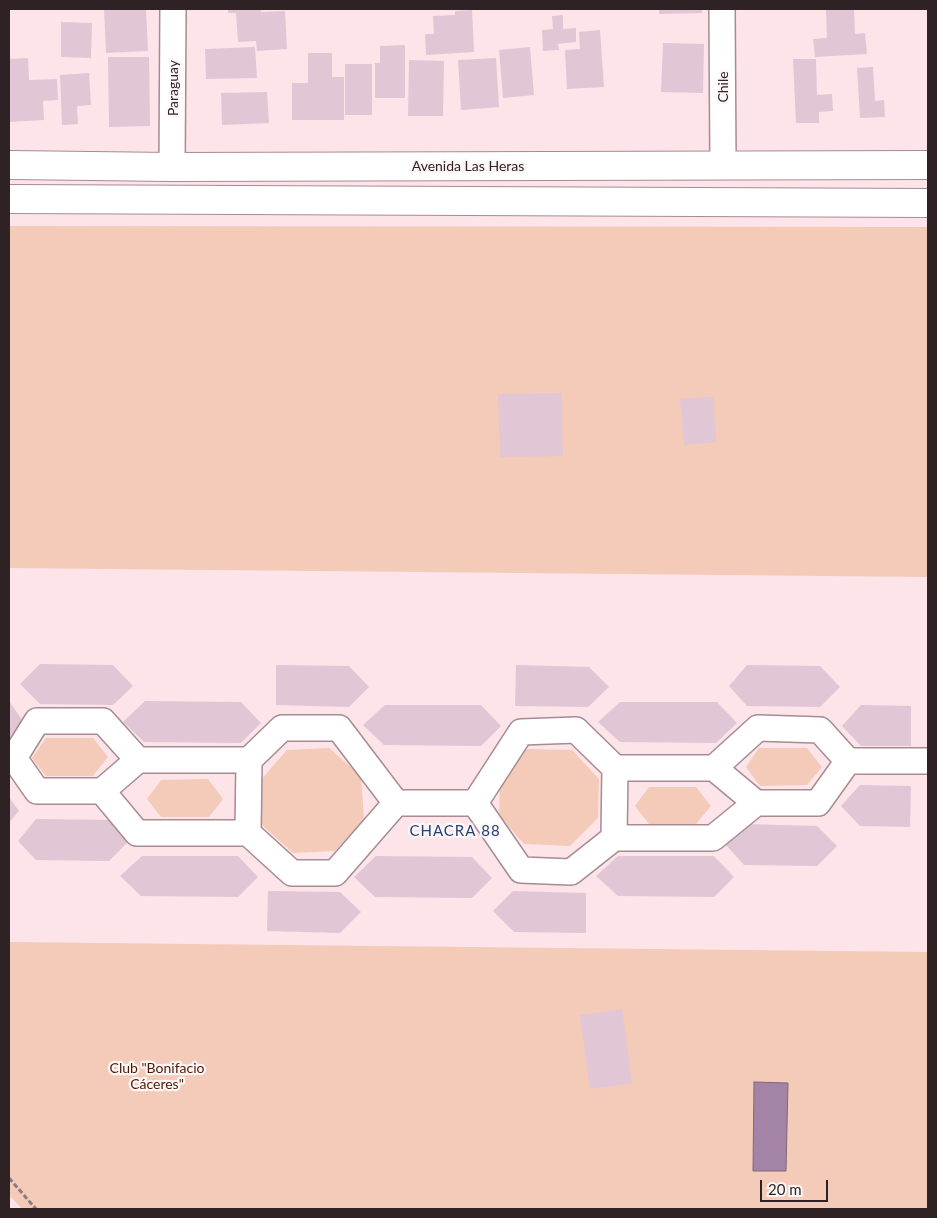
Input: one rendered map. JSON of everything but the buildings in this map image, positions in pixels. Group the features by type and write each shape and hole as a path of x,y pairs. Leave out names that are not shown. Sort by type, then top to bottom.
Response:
{"main road":[{"name":"Avenida Las Heras","path":"9,164 172,166 928,165"},
{"path":"9,199 928,203"}],"street":[{"name":"Paraguay","path":"172,166 173,9"},
{"name":"Chile","path":"722,9 723,166"},
{"path":"138,760 103,721 37,721 11,758 36,791 102,791 138,760 248,760 282,728 339,728 396,803"},
{"path":"714,768 758,728 820,730 848,761 928,761"},
{"path":"475,803 521,732 576,730 615,768 714,768 756,803"},
{"path":"248,760 248,833"},
{"path":"475,803 521,870 571,872 614,838 713,838 756,803 818,803 848,761"},
{"path":"614,838 615,768"},
{"path":"102,791 137,833 248,833 292,873 335,873 396,803 475,803"}],"path":[{"path":"9,1178 36,1209"}],"green space":[{"path":"9,226 928,227 928,577 9,568"},
{"path":"46,738 93,738 108,757 93,776 46,776 32,758"},
{"path":"329,748 361,776 364,819 335,851 293,853 261,824 259,782 287,750"},
{"path":"759,748 807,748 822,767 807,785 760,786 746,767"},
{"path":"526,749 572,750 599,779 598,818 570,846 524,844 499,815 500,777"},
{"path":"208,779 223,799 209,817 161,817 147,799 161,780"},
{"path":"649,787 696,787 711,806 696,824 649,824 635,806"},
{"name":"Club \"Bonifacio Cáceres\"","path":"9,942 928,952 928,1209 22,1209 9,1195"}],"shaded area":[{"path":"754,1082 788,1083 786,1171 753,1171"}],"district":[{"name":"CHACRA 88","path":"455,831"}]}
